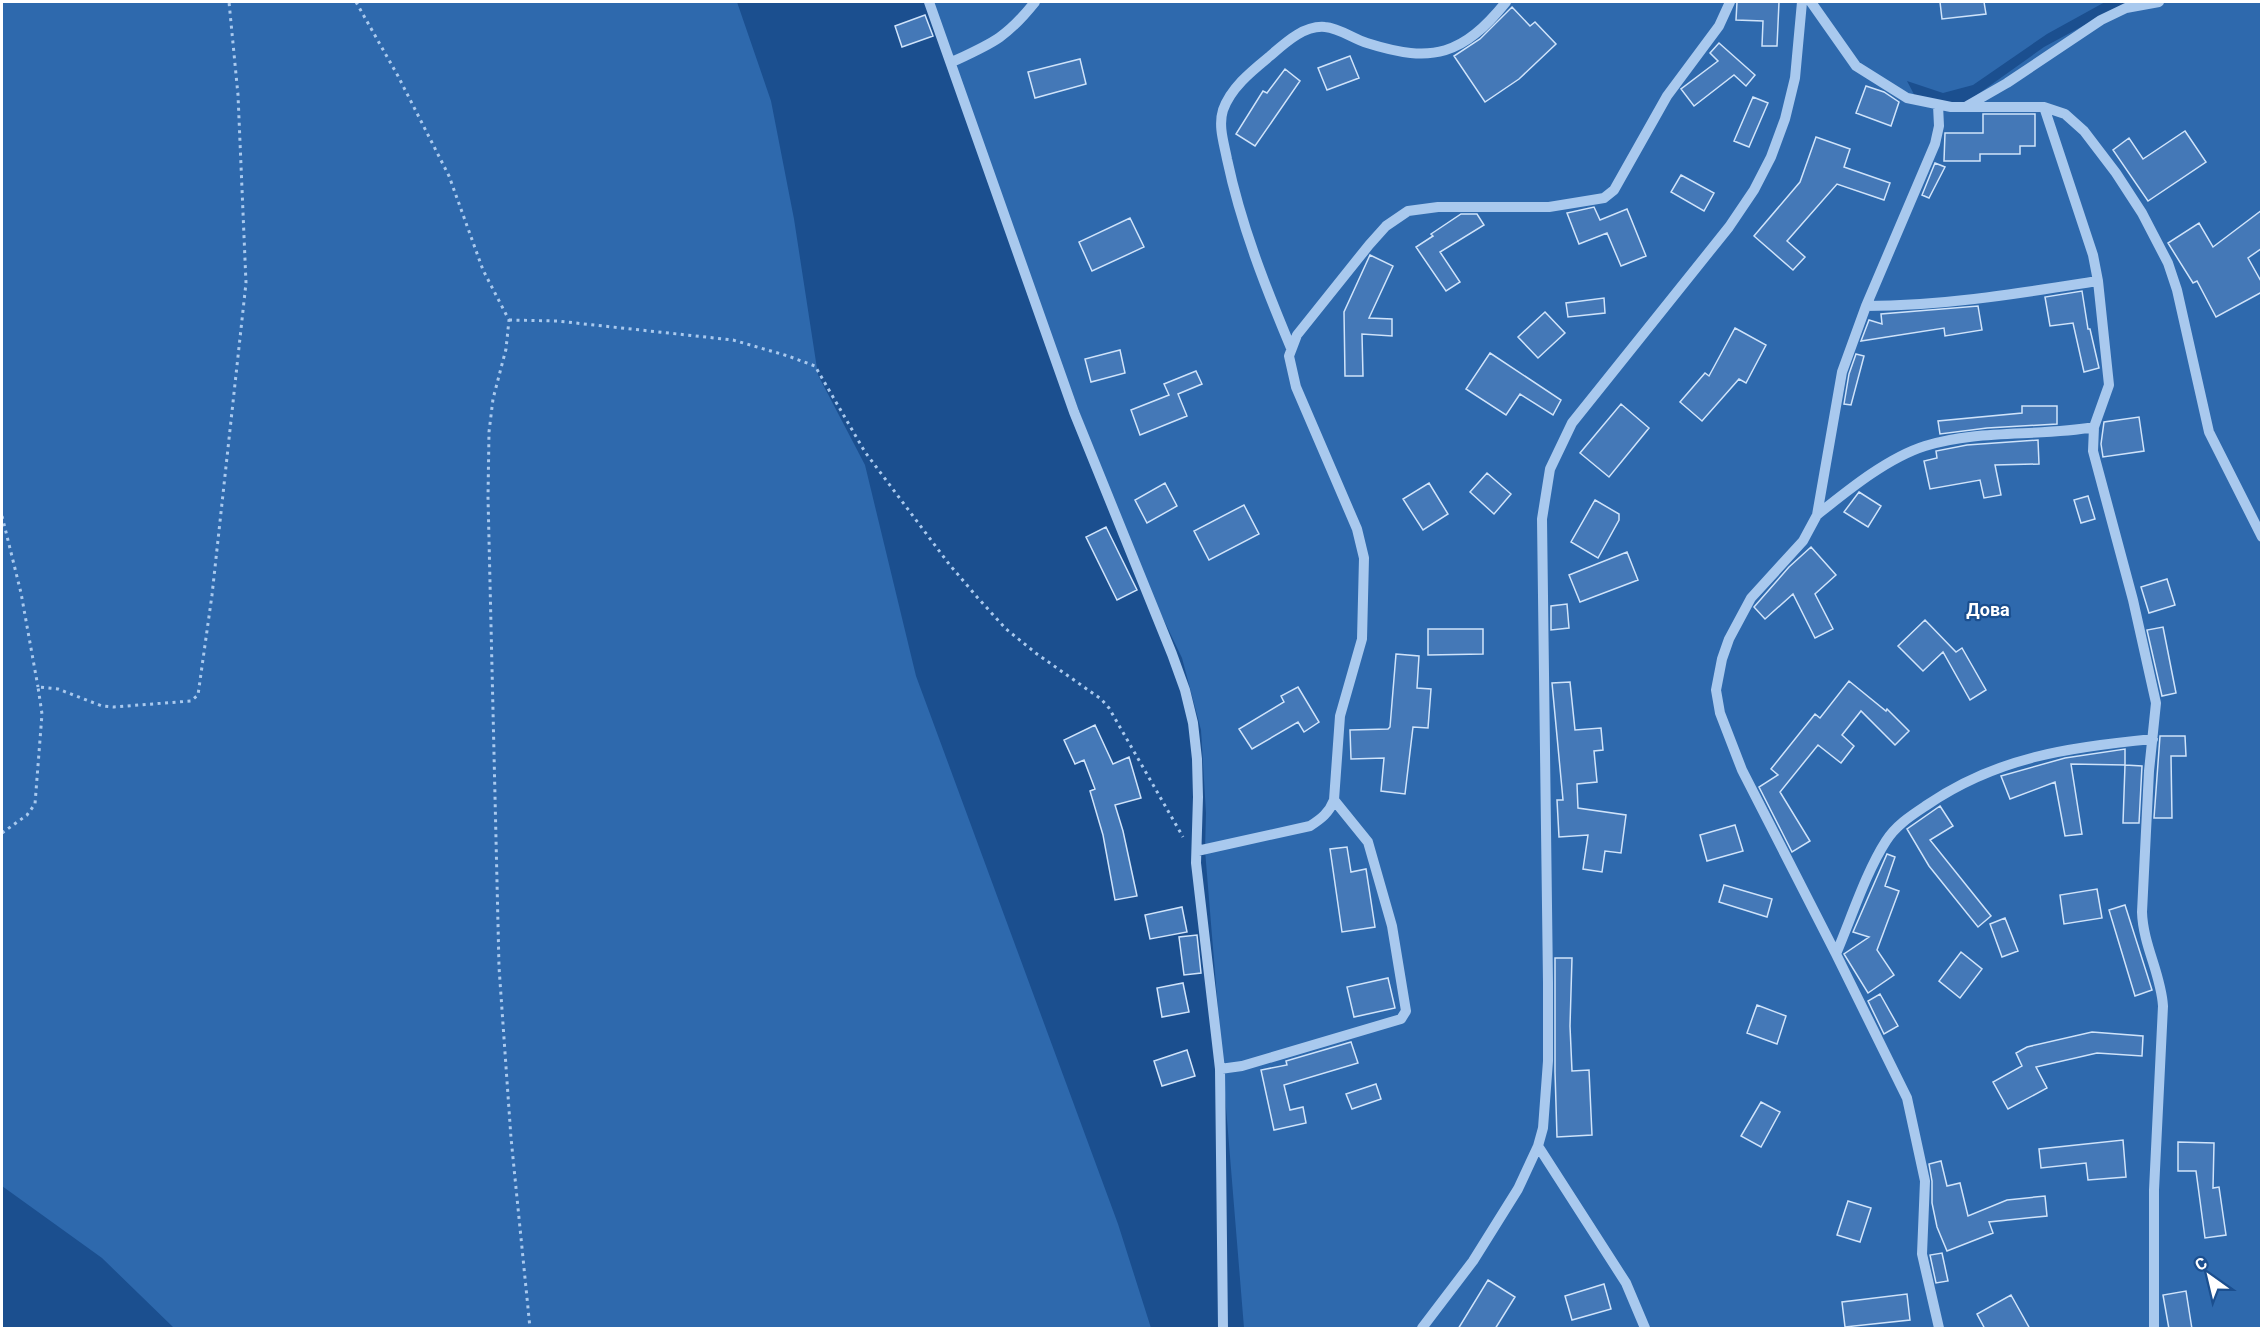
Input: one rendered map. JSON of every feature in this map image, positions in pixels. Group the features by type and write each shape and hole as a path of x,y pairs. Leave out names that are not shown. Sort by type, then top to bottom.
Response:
{"street":[{"path":"929,2 1074,412 1185,690 1197,759 1196,857 1220,1069 1223,1329"},
{"path":"952,62 996,42 1009,32 1035,2"},
{"path":"1291,348 1256,263 1232,179 1220,125 1224,108 1232,95 1246,76 1290,39 1314,28 1327,27 1367,43 1423,55 1447,51 1469,40 1506,2"},
{"path":"1196,857 1310,826 1325,816 1334,800 1340,716 1362,639 1364,558 1357,529 1296,387 1290,366 1291,348 1306,320 1386,226 1408,211 1438,207 1549,207 1598,199 1610,194 1667,96 1719,26 1730,2"},
{"path":"1422,1329 1473,1261 1518,1189 1538,1146 1543,1128 1548,1061 1542,519 1550,469 1572,423 1729,227 1754,190 1771,157 1785,119 1795,78 1802,2"},
{"path":"1812,2 1856,66 1907,98 1938,105 2044,108 2065,114 2084,130 2116,172 2168,263 2177,291 2209,432 2262,537"},
{"path":"1967,106 2007,83 2101,20 2126,8 2159,2"},
{"path":"1938,105 1939,126 1935,144 1866,306 1842,372 1817,515 1803,541 1751,598 1729,639 1722,659 1716,690 1720,713 1742,770 1906,1098 1925,1181 1922,1254 1939,1329"},
{"path":"2044,108 2093,255 2098,281 2109,385 2094,427 2093,451 2133,600 2156,703 2147,805 2142,912 2143,932 2162,995 2163,1006 2154,1190 2154,1329"},
{"path":"1866,306 1946,302 2098,281"},
{"path":"1817,515 1860,482 1906,454 1925,446 1970,437 2039,434 2094,427"},
{"path":"1836,954 1887,840 1910,817 1945,793 1995,768 2040,754 2092,745 2153,739"},
{"path":"1220,1069 1242,1066 1401,1019 1405,1015 1392,926 1368,842 1334,800"},
{"path":"1538,1146 1615,1264 1626,1283 1645,1329"}],"path":[{"path":"38,687 58,689 102,706 114,707 191,701 198,695 212,595 246,283 238,94 229,2"},
{"path":"356,2 398,76 449,176 483,270 509,320 506,349 493,399 489,432 488,497 499,967 511,1138 530,1329"},
{"path":"509,320 557,321 733,340 815,366 865,452 977,597 1014,635 1101,699 1109,708 1196,857"},
{"path":"2,516 21,593 42,714 35,804 27,815 2,833"}],"shaded area":[{"path":"2,2 737,2 771,101 794,219 818,375 865,465 916,676 1118,1224 1151,1328 174,1328 102,1258 2,1186"},
{"path":"931,2 2105,2 2047,34 1973,85 1943,93 1907,81 1917,100 1964,104 2044,47 2127,2 2261,2 2261,1328 1244,1328 1205,850 1206,813 1201,730 1182,658 1135,560 1030,281"}],"building":[{"path":"1737,2 1779,2 1777,46 1762,46 1763,21 1736,20"},
{"path":"1940,2 1984,2 1986,14 1942,19"},
{"path":"1512,7 1530,26 1535,22 1556,44 1519,79 1485,102 1454,56 1480,39"},
{"path":"925,15 933,36 902,47 895,26"},
{"path":"1719,43 1755,75 1746,86 1734,75 1694,106 1681,89 1718,61 1710,53"},
{"path":"1350,56 1359,78 1327,90 1318,68"},
{"path":"1080,59 1086,84 1035,98 1028,72"},
{"path":"1285,69 1300,81 1255,146 1236,134 1263,91 1267,93"},
{"path":"1866,86 1884,92 1899,102 1891,126 1856,113"},
{"path":"1753,97 1768,103 1749,147 1734,141"},
{"path":"1983,114 2035,114 2035,146 2020,146 2020,154 1980,154 1980,161 1944,161 1945,133 1983,133"},
{"path":"2185,131 2206,162 2148,201 2113,150 2129,138 2143,159"},
{"path":"1816,137 1850,149 1844,167 1890,183 1884,200 1837,184 1787,241 1805,257 1793,270 1754,236 1800,182"},
{"path":"1935,163 1945,167 1929,198 1922,195"},
{"path":"1681,175 1714,193 1704,211 1671,192"},
{"path":"1594,207 1600,220 1627,209 1646,256 1621,266 1607,233 1579,244 1567,213"},
{"path":"2262,210 2262,248 2248,258 2262,283 2262,292 2216,317 2197,281 2193,283 2168,243 2199,223 2213,247"},
{"path":"1461,214 1477,214 1484,225 1440,252 1460,282 1446,291 1416,247"},
{"path":"1130,218 1144,247 1092,271 1079,242"},
{"path":"1370,255 1393,266 1369,318 1392,319 1392,336 1362,334 1363,376 1345,376 1344,312"},
{"path":"2082,291 2088,329 2090,329 2099,368 2084,372 2073,323 2050,326 2045,297"},
{"path":"1604,298 1605,313 1568,317 1566,303"},
{"path":"1978,306 1982,330 1945,336 1944,328 1861,341 1869,320 1882,324 1881,314"},
{"path":"1545,312 1565,333 1538,358 1518,337"},
{"path":"1735,328 1766,345 1746,383 1739,379 1702,421 1680,402 1705,373 1709,376"},
{"path":"1120,350 1125,373 1091,382 1085,359"},
{"path":"1490,353 1561,400 1553,415 1520,394 1506,415 1466,389"},
{"path":"1856,354 1864,356 1851,405 1844,404 1849,374"},
{"path":"1196,371 1202,384 1178,394 1187,416 1140,435 1131,410 1169,395 1164,384"},
{"path":"1621,404 1649,428 1609,477 1580,453"},
{"path":"2022,406 2057,406 2057,424 1987,428 1940,434 1938,421 2022,413"},
{"path":"2139,417 2144,451 2103,457 2101,444 2104,422"},
{"path":"2038,440 2039,464 1995,465 2001,495 1984,498 1980,480 1930,489 1924,461 1937,458 1936,451 1967,445"},
{"path":"1487,473 1511,494 1494,514 1470,492"},
{"path":"1165,483 1177,506 1147,523 1135,500"},
{"path":"1429,483 1448,514 1423,530 1403,499"},
{"path":"1859,492 1881,506 1868,527 1844,512"},
{"path":"2088,496 2095,519 2081,523 2074,500"},
{"path":"1595,500 1619,514 1619,520 1598,558 1571,542"},
{"path":"1244,505 1259,534 1209,560 1194,531"},
{"path":"1106,527 1137,590 1117,600 1086,537"},
{"path":"1811,547 1836,575 1815,594 1833,629 1815,638 1793,594 1765,619 1754,607 1789,567"},
{"path":"1627,552 1638,580 1580,602 1569,575"},
{"path":"2167,579 2175,605 2149,613 2141,587"},
{"path":"1567,604 1569,628 1551,630 1551,606"},
{"path":"1925,620 1956,652 1962,648 1986,690 1970,700 1943,652 1923,671 1898,646"},
{"path":"2163,627 2176,693 2162,696 2147,630"},
{"path":"1428,629 1483,629 1483,654 1428,655"},
{"path":"1396,654 1419,656 1417,688 1431,689 1428,728 1413,727 1405,794 1381,791 1384,758 1351,759 1350,730 1388,729 1390,727"},
{"path":"1849,681 1886,711 1887,709 1909,731 1895,745 1861,711 1842,735 1854,746 1841,763 1818,745 1780,792 1810,841 1792,852 1759,787 1778,775 1771,769 1815,714 1820,718"},
{"path":"1570,682 1575,730 1601,728 1603,750 1594,751 1597,782 1577,784 1578,808 1626,815 1621,853 1605,851 1602,872 1583,869 1588,835 1559,837 1557,800 1563,800 1552,683"},
{"path":"1298,687 1319,722 1304,732 1298,722 1252,749 1239,729 1284,702 1281,696"},
{"path":"1095,725 1113,764 1129,757 1141,798 1115,805 1137,896 1115,900 1103,835 1090,791 1095,789 1084,760 1075,764 1064,740"},
{"path":"2160,736 2185,736 2186,756 2171,756 2172,818 2154,818"},
{"path":"2125,749 2125,765 2071,764 2082,834 2065,836 2055,782 2010,799 2001,776 2065,758"},
{"path":"2125,765 2142,766 2139,823 2123,823"},
{"path":"1940,806 1953,826 1930,840 1991,916 1978,927 1929,866 1907,829"},
{"path":"1735,825 1743,851 1707,861 1700,835"},
{"path":"1347,847 1351,872 1366,869 1375,927 1342,932 1330,849"},
{"path":"1887,854 1895,857 1885,886 1899,891 1877,950 1894,975 1868,993 1844,954 1869,937 1853,932"},
{"path":"1724,885 1772,899 1767,917 1719,902"},
{"path":"2097,889 2102,918 2064,924 2060,895"},
{"path":"2125,905 2152,990 2135,996 2109,910"},
{"path":"1182,907 1187,932 1150,939 1145,915"},
{"path":"2005,918 2018,951 2002,957 1990,924"},
{"path":"1197,935 1201,973 1184,975 1179,937"},
{"path":"1961,952 1982,969 1960,998 1939,981"},
{"path":"1555,958 1572,958 1570,1026 1572,1071 1589,1070 1592,1135 1557,1137"},
{"path":"1388,978 1395,1008 1354,1017 1347,987"},
{"path":"1183,983 1189,1012 1162,1017 1157,988"},
{"path":"1880,994 1898,1026 1884,1034 1868,1001"},
{"path":"1757,1005 1786,1016 1777,1044 1747,1033"},
{"path":"2092,1032 2143,1036 2142,1056 2097,1053 2036,1067 2047,1088 2008,1109 1993,1082 2022,1066 2016,1053 2027,1047"},
{"path":"1351,1042 1358,1063 1284,1085 1290,1110 1303,1107 1306,1123 1274,1130 1261,1070 1287,1065 1286,1061"},
{"path":"1187,1050 1195,1076 1162,1086 1154,1061"},
{"path":"1376,1084 1381,1099 1352,1109 1346,1094"},
{"path":"1761,1102 1780,1112 1761,1147 1741,1136"},
{"path":"2123,1140 2126,1177 2088,1180 2086,1163 2041,1168 2039,1149"},
{"path":"2178,1142 2214,1143 2213,1188 2219,1187 2226,1235 2205,1238 2196,1171 2178,1171"},
{"path":"1941,1161 1947,1186 1960,1183 1968,1216 2007,1200 2045,1196 2047,1216 1989,1222 1993,1233 1947,1251 1937,1227 1932,1203 1929,1164"},
{"path":"1848,1201 1871,1208 1860,1242 1837,1235"},
{"path":"1942,1253 1948,1281 1936,1283 1930,1255"},
{"path":"1488,1280 1515,1297 1495,1329 1458,1329"},
{"path":"1604,1284 1611,1309 1572,1320 1565,1296"},
{"path":"2186,1291 2192,1329 2169,1329 2163,1295"},
{"path":"1907,1294 1910,1320 1845,1327 1842,1302"},
{"path":"2011,1295 2030,1329 1985,1329 1977,1314"}],"district":[{"name":"Дова","path":"1988,609"}]}
